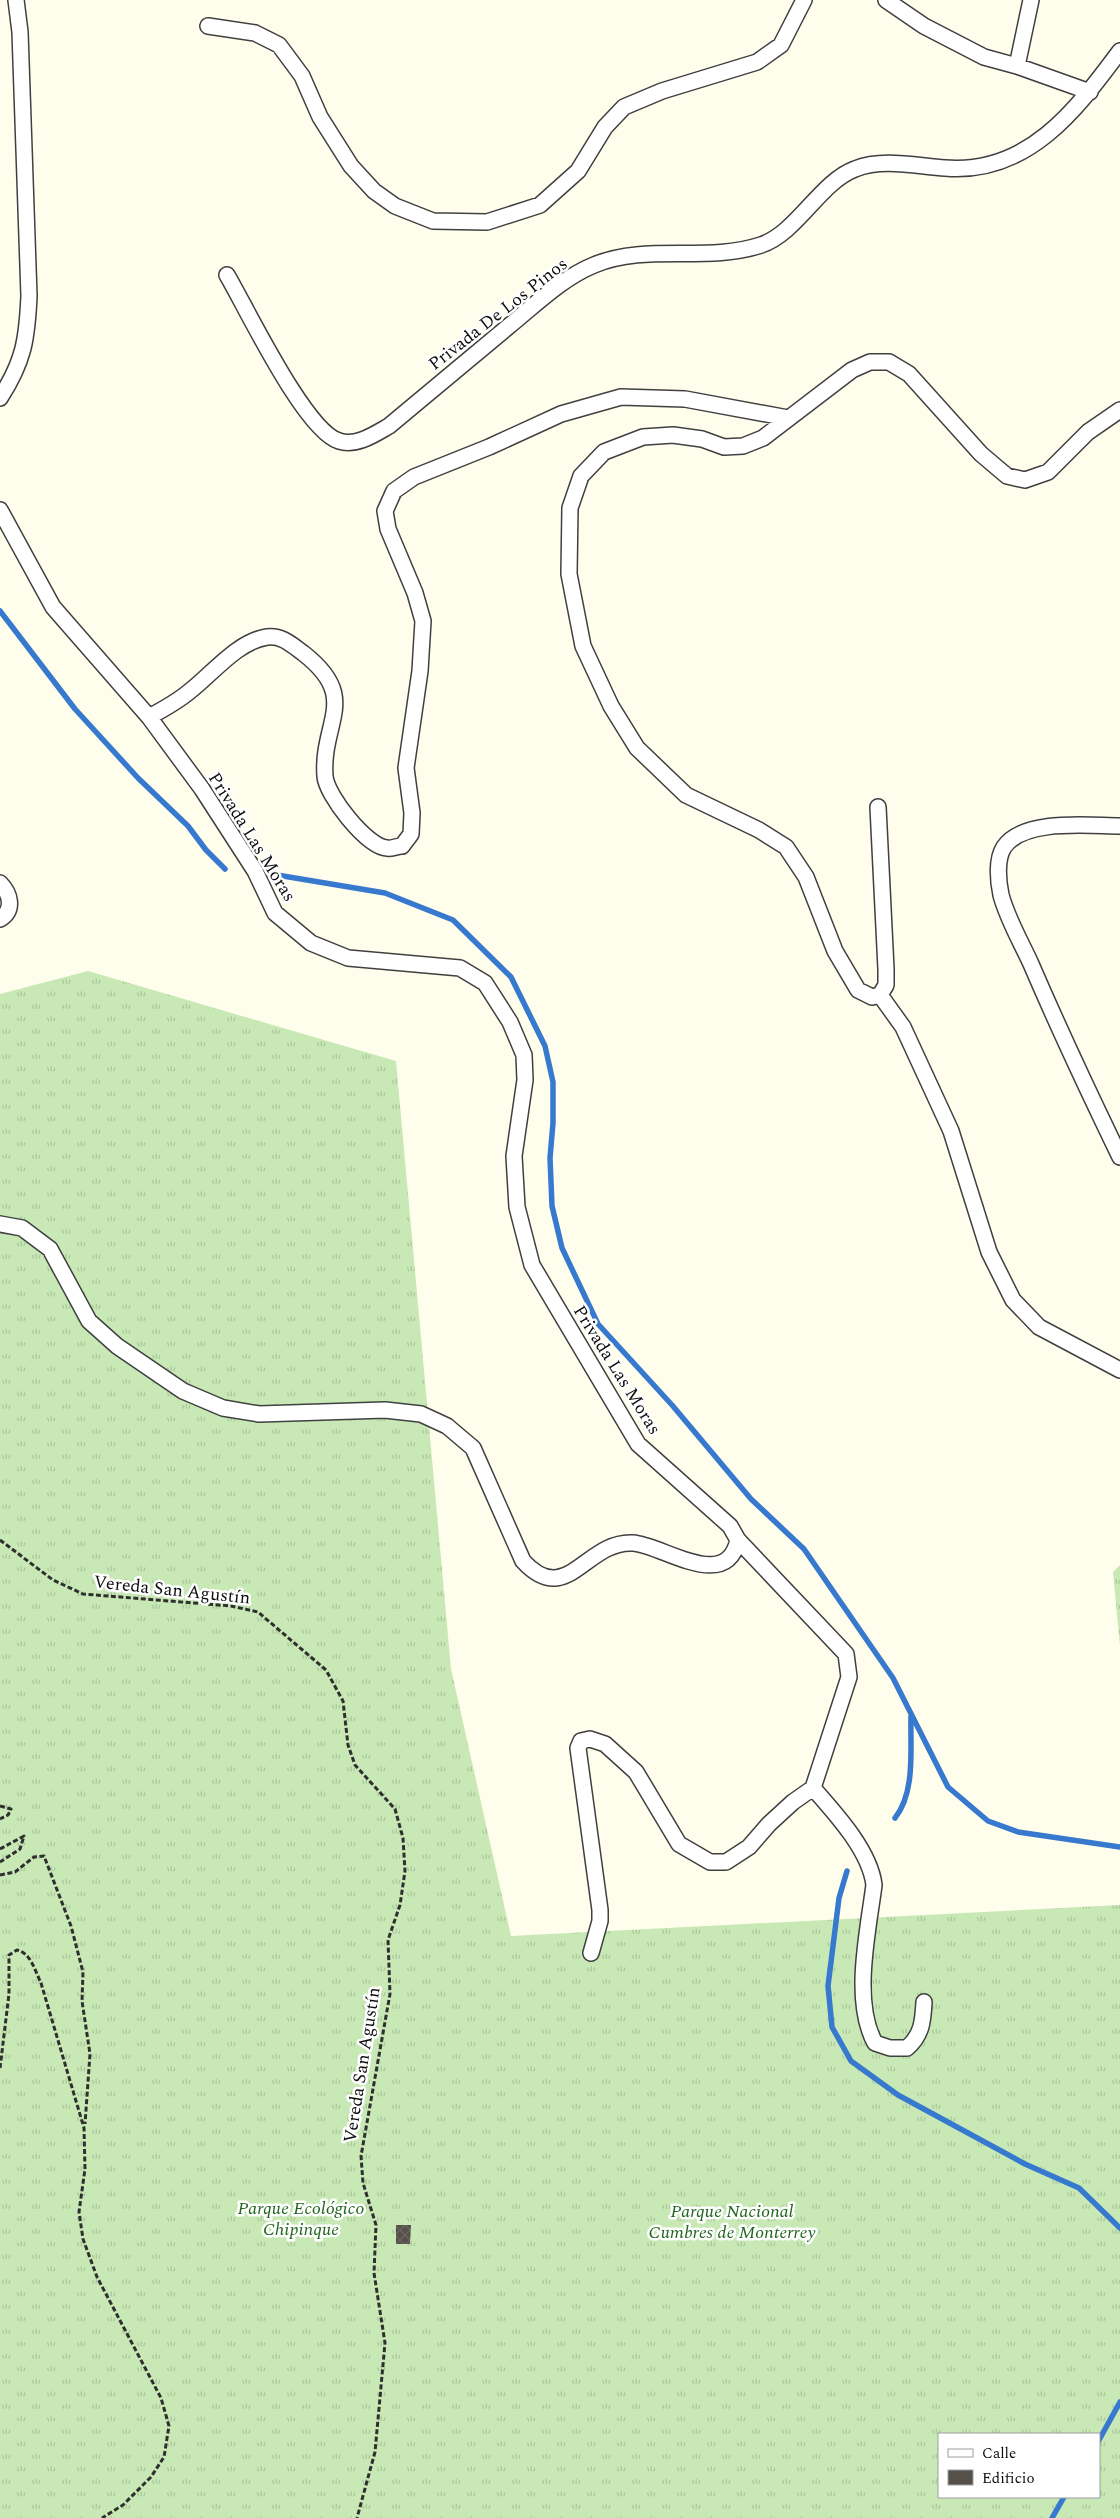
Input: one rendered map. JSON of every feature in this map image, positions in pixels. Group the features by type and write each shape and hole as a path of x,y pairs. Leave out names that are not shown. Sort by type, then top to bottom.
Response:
{"street":[{"path":"0,398 16,373 27,336 29,296 20,32 16,0"},
{"path":"208,26 255,33 279,45 302,76 320,117 351,166 374,191 395,206 433,220 487,222 540,204 578,171 605,127 624,107 662,91 757,62 781,45 804,0"},
{"path":"886,0 924,26 984,57 1018,66 1090,92"},
{"path":"1018,66 1031,0"},
{"name":"Privada De Los Pinos","path":"228,275 303,409 321,430 340,442 363,440 389,426 556,287 593,265 631,254 723,254 763,245 790,227 825,191 853,169 878,163 959,169 990,165 1017,154 1066,120 1090,92 1120,51"},
{"path":"878,807 886,985 880,994 872,997 858,990 835,951 806,877 786,847 759,830 686,795 637,748 611,706 583,646 569,574 570,508 581,476 604,452 643,436 672,435 702,439 724,447 743,446 763,438 852,370 870,362 889,362 909,374 981,454 1007,476 1025,480 1048,472 1088,432 1120,410"},
{"path":"149,717 170,706 250,642 268,637 287,640 319,665 333,687 336,705 325,757 325,778 333,798 368,839 386,848 402,846 411,834 412,813 406,768 420,671 423,621 415,593 388,529 385,511 394,491 414,477 489,447 561,414 621,397 685,399 788,418"},
{"name":"Privada Las Moras","path":"0,510 53,607 149,717 202,789 256,871 275,913 311,944 348,958 460,968 485,983 510,1022 524,1055 525,1080 514,1156 517,1208 532,1265 638,1444 730,1526 738,1540 846,1654 849,1677 813,1788"},
{"path":"1120,826 1065,825 1036,829 1017,836 1004,847 998,864 1001,895 1064,1042 1120,1157"},
{"path":"0,883 8,891 10,904 6,915 0,919"},
{"path":"880,994 903,1027 951,1132 989,1252 1013,1300 1039,1327 1120,1370"},
{"path":"0,1224 22,1228 50,1249 89,1321 116,1346 183,1391 223,1408 258,1414 384,1410 421,1414 447,1426 473,1448 523,1561 534,1573 552,1578 572,1574 600,1551 617,1543 635,1543 676,1558 712,1565 726,1562 735,1554 738,1540"},
{"path":"591,1953 600,1921 600,1910 578,1748 581,1742 590,1739 605,1744 636,1772 679,1844 710,1862 726,1862 749,1847 781,1813 813,1788 843,1823 872,1871 874,1886 864,1977 864,2002 866,2028 874,2043 890,2048 906,2048 917,2039 923,2022 924,2002"}],"path":[{"name":"Vereda San Agustín","path":"0,1540 53,1580 83,1594 231,1606 258,1612 326,1670 343,1701 348,1745 355,1764 395,1809 403,1838 405,1871 400,1906 388,1940 390,1994 361,2156 363,2183 376,2225 374,2273 385,2344 375,2452 357,2518"},
{"path":"0,1806 11,1809 8,1815 0,1819"},
{"path":"0,1849 24,1836 20,1849 0,1862"},
{"path":"0,1875 14,1872 34,1856 44,1856 71,1926 83,1972 82,2001 90,2054 89,2098 84,2128 85,2168 79,2212 83,2239 97,2278 161,2398 169,2426 164,2457 150,2477 123,2505 102,2518"},
{"path":"0,2068 9,1994 9,1955 17,1950 23,1952 30,1960 41,1983 84,2128"}],"green space":[{"name":"Parque Ecológico Chipinque","path":"88,971 396,1061 451,1669 511,1936 1120,1905 1120,2518 0,2518 0,994"},
{"path":"1120,1565 1120,1646 1113,1572"}],"building":[{"path":"396,2225 411,2225 410,2244 396,2244"}],"waterway":[{"path":"0,611 75,709 138,778 188,826 206,850 225,869"},
{"path":"277,875 385,893 453,920 511,977 545,1046 553,1082 553,1123 550,1158 552,1206 562,1248 598,1324 672,1405 751,1499 804,1549 893,1678 948,1787 988,1821 1018,1832 1120,1847"},
{"path":"895,1818 902,1807 909,1782 911,1716"},
{"path":"847,1871 839,1898 828,1986 832,2027 851,2061 898,2095 1025,2164 1079,2188 1120,2228"},
{"path":"1100,2438 1120,2402"},
{"path":"1052,2518 1063,2498"}],"park label":[{"name":"Parque Nacional Cumbres de Monterrey","path":"732,2221"}]}
